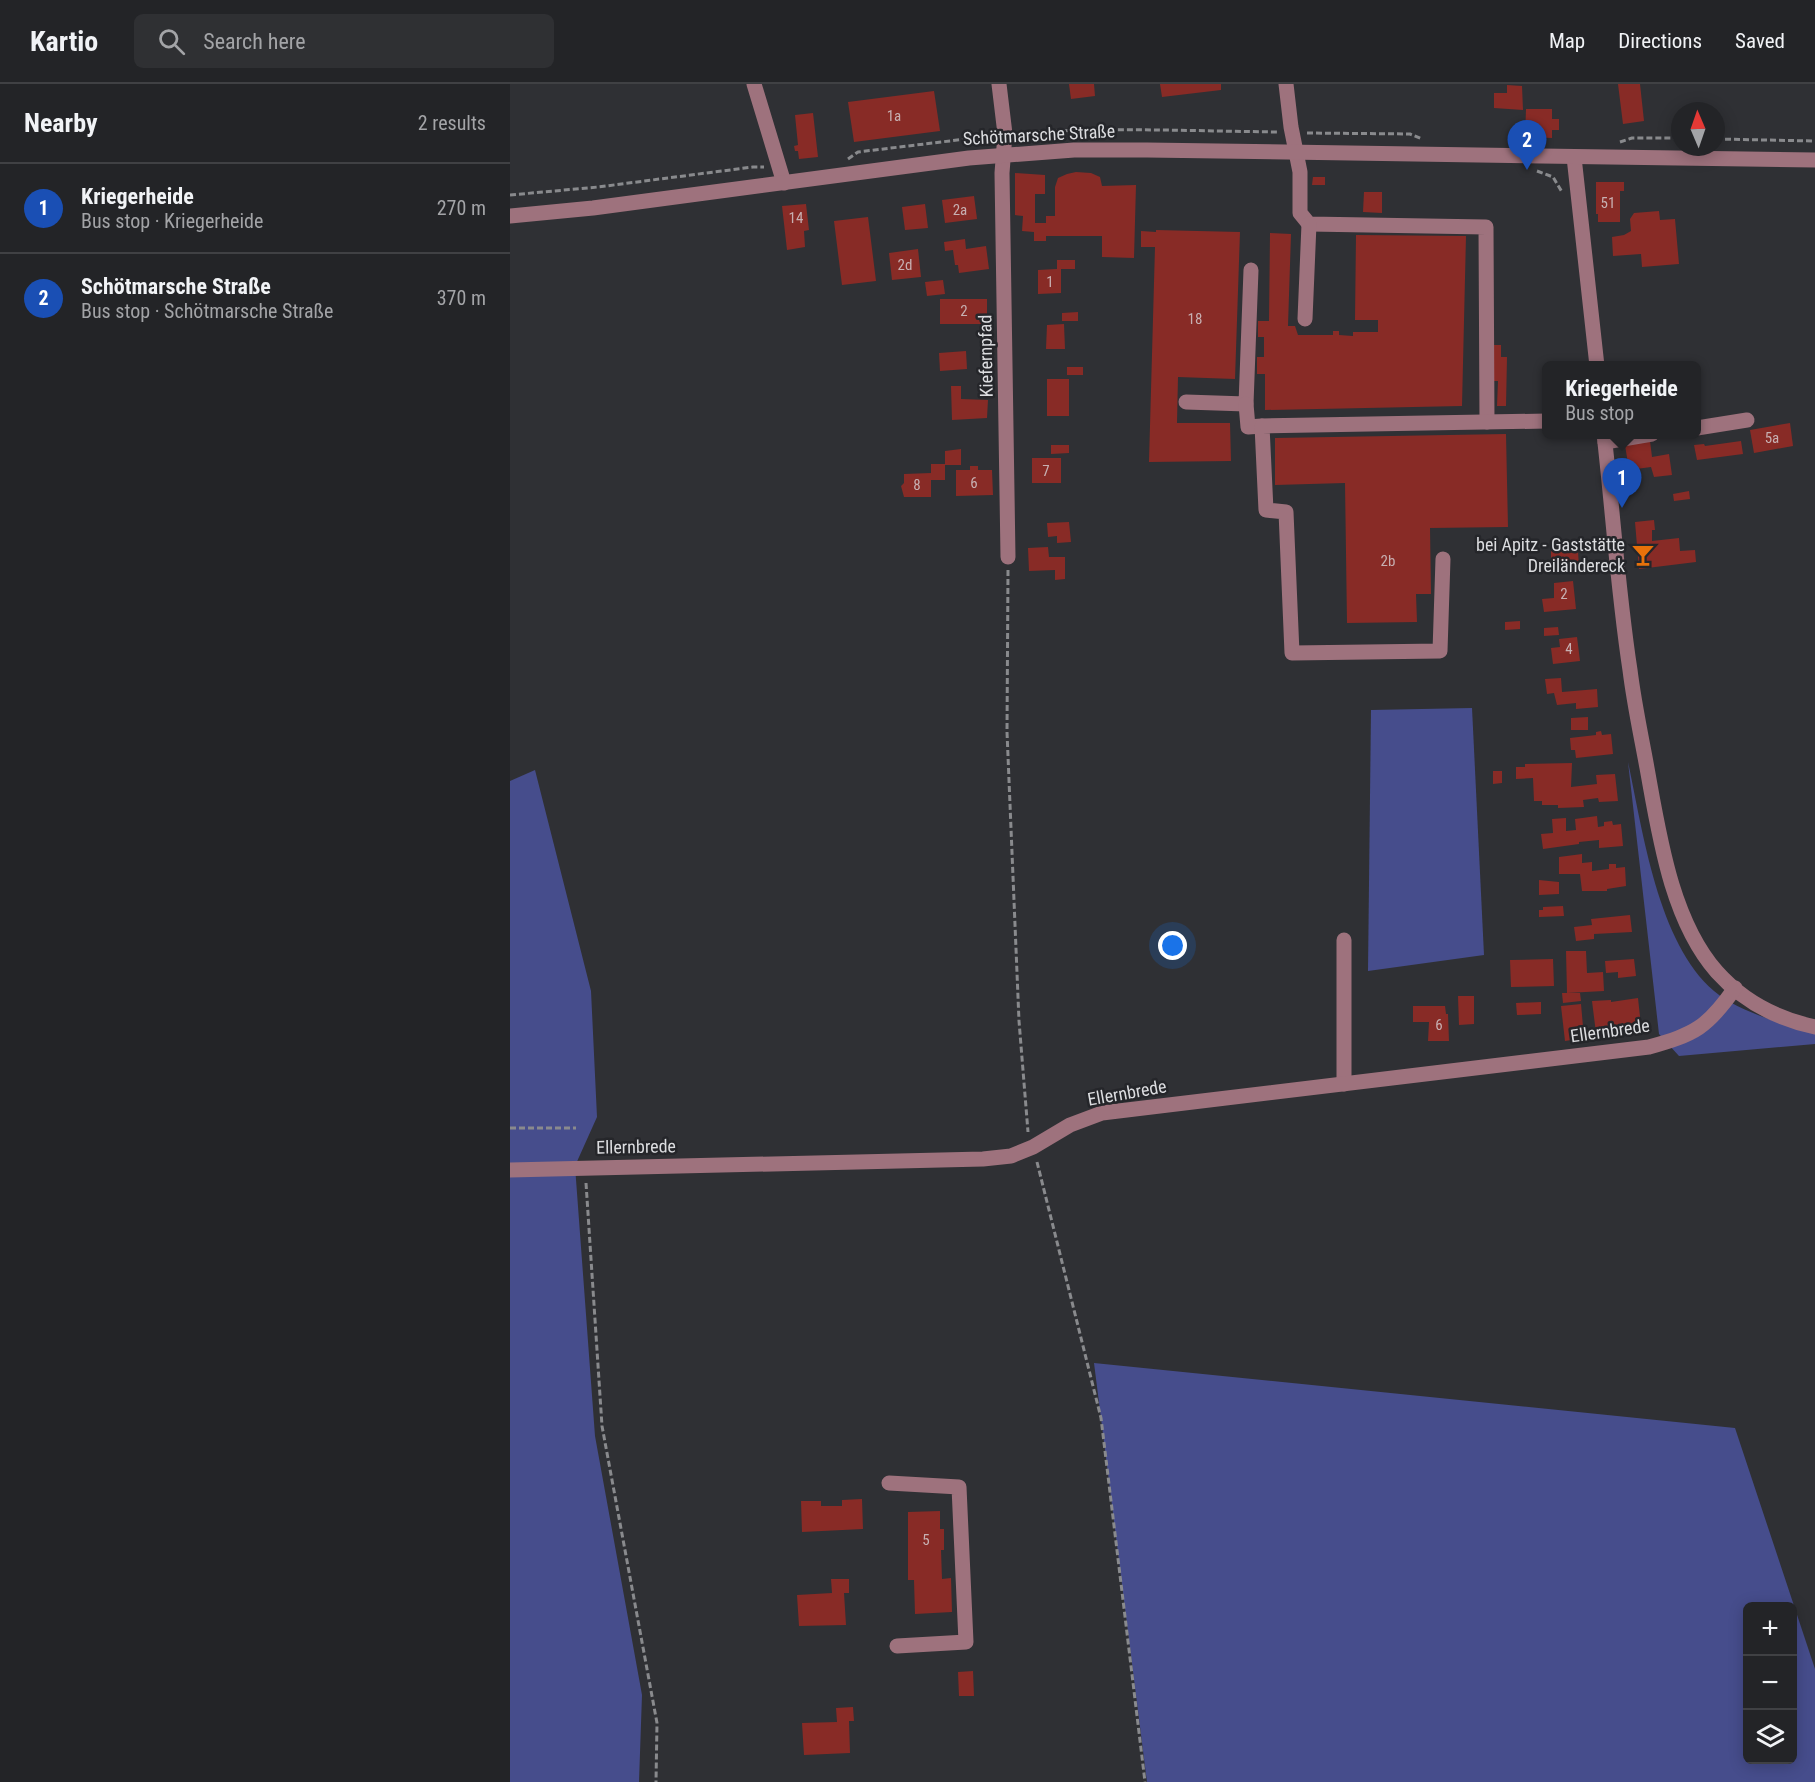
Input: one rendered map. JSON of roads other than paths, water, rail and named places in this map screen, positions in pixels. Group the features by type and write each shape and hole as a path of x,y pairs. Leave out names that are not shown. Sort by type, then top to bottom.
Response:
{"street":[{"path":"754,84 782,176"},
{"name":"Kiefernpfad","path":"999,84 1005,134 1002,173 1008,557"},
{"path":"1286,84 1300,172 1300,213 1309,224 1305,319"},
{"name":"Schötmarsche Straße","path":"510,216 593,208 782,176 1004,155 1095,150 1574,157 1671,154"},
{"name":"Schötmarsche Straße","path":"1725,155 1815,160"},
{"path":"1574,157 1596,361"},
{"path":"1309,224 1486,227 1487,422"},
{"path":"1251,270 1246,404 1248,427 1542,421"},
{"path":"1186,402 1246,404"},
{"path":"1701,427 1747,420"},
{"path":"1262,426 1266,510 1286,512 1292,653 1440,651 1443,559"},
{"path":"1605,439 1630,670 1662,843 1676,896 1693,936 1718,973 1754,1004 1778,1015 1815,1027"},
{"path":"1344,940 1344,1084"},
{"name":"Ellernbrede","path":"510,1170 983,1159 1011,1156 1033,1147 1071,1125 1102,1113 1649,1047 1680,1039 1701,1028 1717,1012 1735,988"},
{"path":"889,1483 959,1487 966,1642 897,1646"}],"place":[{"name":"Schötmarsche Straße","path":"1527,170"},
{"name":"Kriegerheide","path":"1622,508"},
{"name":"bei Apitz - Gaststätte Dreiländereck","path":"1643,555"}]}
